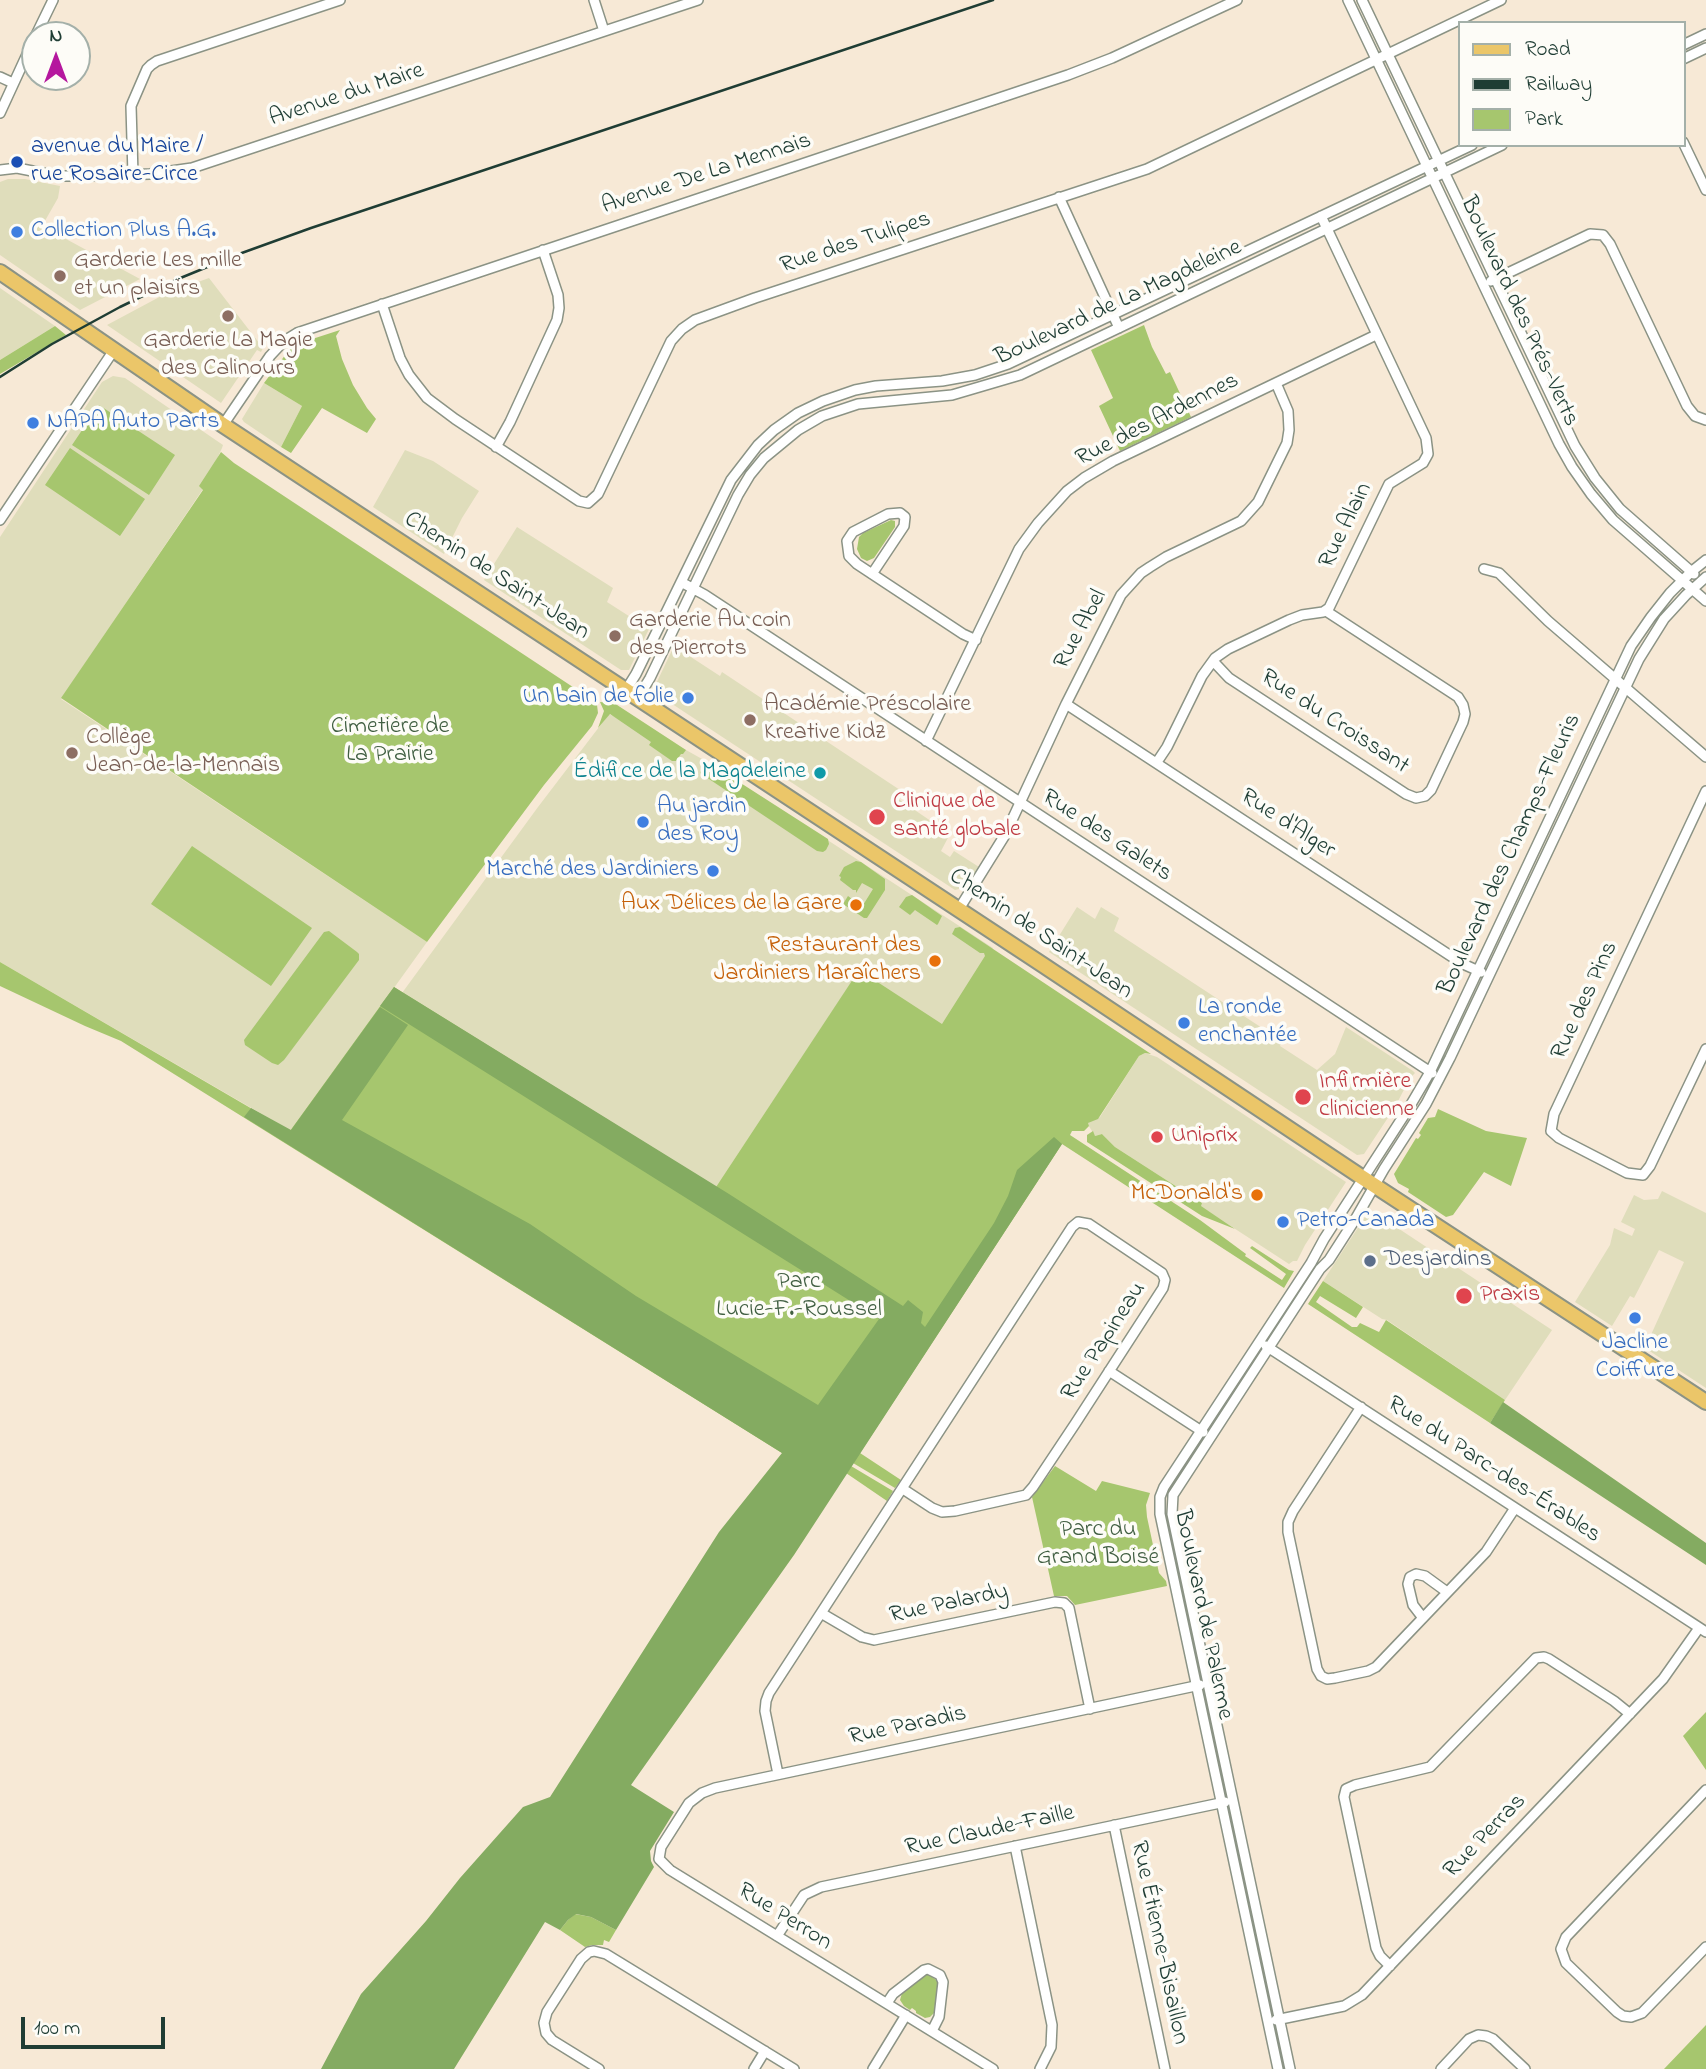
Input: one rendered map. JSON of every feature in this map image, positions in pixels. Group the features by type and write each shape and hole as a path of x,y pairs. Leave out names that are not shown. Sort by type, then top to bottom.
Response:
{"main road":[{"name":"Chemin de Saint-Jean","path":"0,272 223,425 1706,1402"}],"street":[{"path":"43,21 53,0"},
{"path":"133,175 130,109 151,65 340,0"},
{"path":"594,0 604,31"},
{"name":"Avenue du Maire","path":"0,169 17,168 69,176 133,175 174,172 204,165 698,0"},
{"name":"Avenue De La Mennais","path":"223,425 265,361 284,341 306,329 1090,67 1237,0"},
{"name":"Boulevard des Prés-Verts","path":"1348,0 1559,444 1578,477 1613,520 1706,601"},
{"name":"Boulevard des Prés-Verts","path":"1362,0 1569,434 1595,478 1627,517 1705,581"},
{"name":"Rue des Tulipes","path":"382,304 400,358 421,391 446,413 496,447 579,501 588,503 598,494 667,348 676,334 687,325 707,314 1147,169 1501,0"},
{"path":"1685,44 1706,34"},
{"path":"1685,58 1706,48"},
{"path":"0,113 21,67"},
{"path":"0,77 13,83"},
{"path":"1685,146 1705,183"},
{"name":"Boulevard de La Magdeleine","path":"632,694 636,674 725,490 743,463 766,438 798,413 833,397 866,388 932,383 988,371 1028,356 1468,147"},
{"name":"Boulevard de La Magdeleine","path":"632,694 650,678 738,495 757,467 779,444 806,425 839,409 868,401 952,395 1010,379 1498,147"},
{"path":"1059,197 1119,328"},
{"name":"Rue Alain","path":"1321,216 1426,438 1428,454 1423,463 1389,484 1326,611"},
{"path":"1483,284 1590,234 1603,234 1690,412 1706,420"},
{"path":"496,447 557,320 558,295 543,250"},
{"name":"Rue des Ardennes","path":"926,741 1019,550 1038,523 1067,491 1113,461 1376,335"},
{"path":"0,520 114,350"},
{"name":"Rue Abel","path":"959,909 1000,843 1121,595 1133,580 1158,561 1234,525 1254,509 1288,436 1288,411 1276,383"},
{"path":"899,385 900,399"},
{"path":"872,574 904,526 905,517 900,513 888,514 857,529 849,536 849,556 872,574 976,640"},
{"name":"Boulevard des Champs-Fleuris","path":"1369,1182 1430,1072 1638,636 1658,607 1681,581 1706,560"},
{"path":"1484,569 1499,573 1548,621 1706,757"},
{"name":"Boulevard des Champs-Fleuris","path":"1369,1182 1418,1118 1440,1077 1625,688 1656,630 1692,589 1705,581"},
{"name":"Rue des Galets","path":"681,582 1440,1077"},
{"path":"1157,762 1202,676 1213,661 1228,649 1289,620 1326,611"},
{"name":"Rue du Croissant","path":"1213,661 1229,678 1406,794 1416,798 1425,796 1431,790 1463,722 1463,705 1458,697 1326,611"},
{"name":"Rue d'Alger","path":"1066,704 1463,964 1489,975"},
{"name":"Rue des Pins","path":"1706,791 1554,1114 1550,1131 1627,1174 1643,1175 1647,1172 1706,1049"},
{"name":"Boulevard de Palerme","path":"1278,2069 1159,1508 1164,1487 1369,1182"},
{"name":"Boulevard de Palerme","path":"1290,2069 1171,1507 1173,1495 1356,1218 1369,1182"},
{"name":"Rue Papineau","path":"778,1774 765,1701 821,1613 1072,1227 1079,1222 1089,1224 1160,1270 1165,1280 1163,1288 1026,1495 942,1512 902,1489"},
{"name":"Rue du Parc-des-Érables","path":"1259,1342 1702,1630"},
{"path":"1109,1371 1211,1437"},
{"path":"1361,1407 1288,1522 1320,1675 1324,1678 1331,1679 1373,1669 1486,1552 1515,1508"},
{"path":"1423,1618 1413,1605 1408,1584 1410,1577 1416,1574 1425,1576 1447,1592"},
{"name":"Rue Palardy","path":"821,1613 862,1637 874,1640 1055,1602 1064,1603 1069,1608 1090,1709"},
{"name":"Rue Perras","path":"1268,2022 1349,2004 1362,1995 1630,1714 1669,1672 1702,1630"},
{"path":"1390,1966 1376,1948 1344,1797 1346,1788 1430,1767 1536,1658 1549,1659 1630,1714"},
{"name":"Rue Paradis","path":"662,1864 658,1856 661,1847 684,1809 695,1798 715,1788 1208,1684"},
{"path":"1706,1790 1566,1937 1562,1949 1566,1963 1617,2012 1623,2016 1634,2017 1642,2013 1706,1947"},
{"name":"Rue Claude-Faille","path":"777,1936 800,1900 813,1889 1233,1800"},
{"name":"Rue Étienne-Bisaillon","path":"1114,1825 1165,2069"},
{"path":"1015,1846 1052,2025 1051,2047 1040,2069"},
{"name":"Rue Perron","path":"662,1864 993,2069"},
{"path":"599,2069 552,2040 546,2033 544,2023 581,1959 594,1951 606,1954 794,2069"},
{"path":"887,2003 893,1994 924,1970 928,1969 940,1975 943,1982 939,2017 932,2031"},
{"path":"873,2069 906,2015"},
{"path":"1441,2069 1469,2039 1482,2035 1493,2039 1525,2069"},
{"path":"754,2069 765,2051"}],"shaded area":[{"path":"25,179 60,186 58,198 42,226 140,279 80,310 0,255 0,182"},
{"path":"209,278 263,348 261,352 257,350 221,403 107,325 165,294"},
{"path":"0,288 55,326 0,360"},
{"name":"Collège Jean-de-la-Mennais","path":"113,376 125,378 223,445 203,489 61,699 427,942 291,1131 0,962 0,537 102,382"},
{"path":"264,383 302,406 281,447 242,419"},
{"path":"405,450 433,461 479,491 444,554 373,507"},
{"path":"517,527 613,588 607,602 649,629 629,670 621,670 484,580"},
{"path":"674,646 720,676 722,672 900,790 897,798 950,834 941,851 950,857 954,851 979,867 969,883 955,890 657,694 655,686"},
{"path":"609,714 711,764 993,948 943,1026 859,971 716,1187 402,993"},
{"path":"1077,907 1095,919 1101,907 1119,918 1114,931 1282,1041 1280,1046 1317,1070 1335,1054 1346,1027 1413,1071 1415,1073 1395,1107 1364,1154 1357,1155 1049,952"},
{"path":"1145,1053 1157,1057 1346,1182 1297,1261 1289,1264 1115,1147 1102,1134 1095,1136 1087,1123 1100,1117 1139,1056"},
{"path":"1662,1191 1706,1213 1706,1388 1645,1348 1684,1262 1659,1250 1634,1298 1630,1296 1612,1326 1575,1302 1610,1245 1614,1228 1632,1236 1635,1229 1621,1222 1634,1195 1644,1200 1658,1199"},
{"path":"1372,1211 1552,1330 1505,1400 1387,1320 1323,1281 1367,1214"}],"green space":[{"path":"1144,325 1152,347 1166,374 1170,372 1191,417 1120,451 1099,406 1113,398 1091,350"},
{"path":"55,326 66,335 0,374 0,360"},
{"path":"340,330 336,336 342,359 353,385 376,419 367,433 322,408 291,453 281,447 302,406 264,383 289,350 303,342"},
{"path":"99,405 175,455 149,495 72,445"},
{"path":"70,448 145,499 120,536 45,485"},
{"name":"Cimetière de La Prairie","path":"221,452 597,705 598,713 592,726 544,785 427,942 61,698 203,490 199,486"},
{"path":"891,520 895,521 895,527 874,558 867,561 861,558 857,549 859,537"},
{"path":"600,702 614,703 686,750 676,761 672,761 649,745 651,742 610,714 598,728 604,711"},
{"path":"711,764 828,839 826,850 817,851 700,773 702,768"},
{"path":"192,846 312,928 271,986 151,904"},
{"path":"856,861 885,879 885,890 867,918 843,904 848,896 852,899 850,903 860,910 873,889 862,883 856,893 856,890 840,880 839,876 844,867"},
{"path":"912,895 942,916 937,925 915,910 910,915 899,907 906,897"},
{"name":"Parc Lucie-F.-Roussel","path":"960,927 1151,1054 1139,1056 1098,1119 1088,1123 1089,1126 1084,1131 1072,1131 1070,1135 1200,1220 1246,1254 1245,1256 1282,1280 1286,1274 1250,1248 1252,1246 1294,1271 1284,1288 1062,1144 860,1453 901,1480 895,1488 853,1463 851,1466 893,1491 887,1501 846,1473 850,1467 782,1453 121,1041 0,986 0,962 290,1131 394,987 716,1187 859,970 942,1024 985,956 952,934 955,928"},
{"path":"329,931 357,952 359,960 284,1060 278,1065 272,1063 245,1045 244,1040 324,932"},
{"path":"394,987 729,1194 903,1306 908,1300 923,1312 921,1323 925,1327 994,1223 1017,1170 1054,1137 1062,1144 794,1555 631,1785 674,1812 650,1851 654,1867 616,1930 591,1917 576,1914 560,1930 545,1922 454,2069 321,2069 361,1994 523,1807 550,1797 719,1532 782,1453 244,1117 251,1108 291,1130 380,1007 408,1025 342,1120 530,1224 636,1296 818,1405 879,1319 380,1006"},
{"path":"1438,1109 1486,1131 1527,1138 1511,1186 1484,1172 1453,1215 1446,1217 1408,1192 1409,1189 1398,1183 1394,1174 1416,1138 1421,1135 1419,1133 1428,1118 1435,1117"},
{"path":"1093,1131 1095,1136 1102,1134 1115,1147 1202,1203 1201,1206 1235,1229 1202,1216 1087,1142 1087,1135"},
{"path":"1323,1281 1363,1307 1356,1318 1320,1296 1316,1302 1352,1327 1357,1327 1360,1323 1379,1332 1386,1320 1505,1400 1490,1423 1308,1304"},
{"path":"1503,1402 1706,1543 1706,1565 1490,1423"},
{"name":"Parc du Grand Boisé","path":"1055,1466 1096,1491 1102,1481 1150,1493 1146,1505 1147,1517 1159,1573 1167,1586 1075,1605 1067,1596 1054,1596 1032,1497"},
{"path":"1706,1712 1706,1770 1683,1736"},
{"path":"575,1914 591,1917 616,1930 609,1942 604,1940 603,1945 585,1947 560,1930"},
{"path":"926,1975 938,1981 934,2013 925,2018 912,2008 910,2010 904,2006 900,2000 902,1993"},
{"path":"1706,2025 1706,2069 1664,2069"}],"railway":[{"path":"0,377 52,344 120,307 239,254 993,0"}],"place":[{"name":"avenue du Maire / rue Rosaire-Circe","path":"17,162"},
{"name":"Collection Plus A.G.","path":"17,232"},
{"name":"Garderie Les mille et un plaisirs","path":"60,276"},
{"name":"Garderie La Magie des Calinours","path":"228,316"},
{"name":"NAPA Auto Parts","path":"33,423"},
{"name":"Garderie Au coin des Pierrots","path":"615,636"},
{"name":"Un bain de folie","path":"688,698"},
{"name":"Académie Préscolaire Kreative Kidz","path":"750,720"},
{"name":"Collège Jean-de-la-Mennais","path":"72,753"},
{"name":"Édifice de la Magdeleine","path":"820,773"},
{"name":"Clinique de santé globale","path":"877,817"},
{"name":"Au jardin des Roy","path":"643,822"},
{"name":"Marché des Jardiniers","path":"713,871"},
{"name":"Aux Délices de la Gare","path":"856,905"},
{"name":"Restaurant des Jardiniers Maraîchers","path":"935,961"},
{"name":"La ronde enchantée","path":"1184,1023"},
{"name":"Infirmière clinicienne","path":"1303,1097"},
{"name":"Uniprix","path":"1157,1137"},
{"name":"McDonald's","path":"1257,1195"},
{"name":"Petro-Canada","path":"1283,1222"},
{"name":"Desjardins","path":"1370,1261"},
{"name":"Praxis","path":"1464,1296"},
{"name":"Jacline Coiffure","path":"1635,1318"}]}
